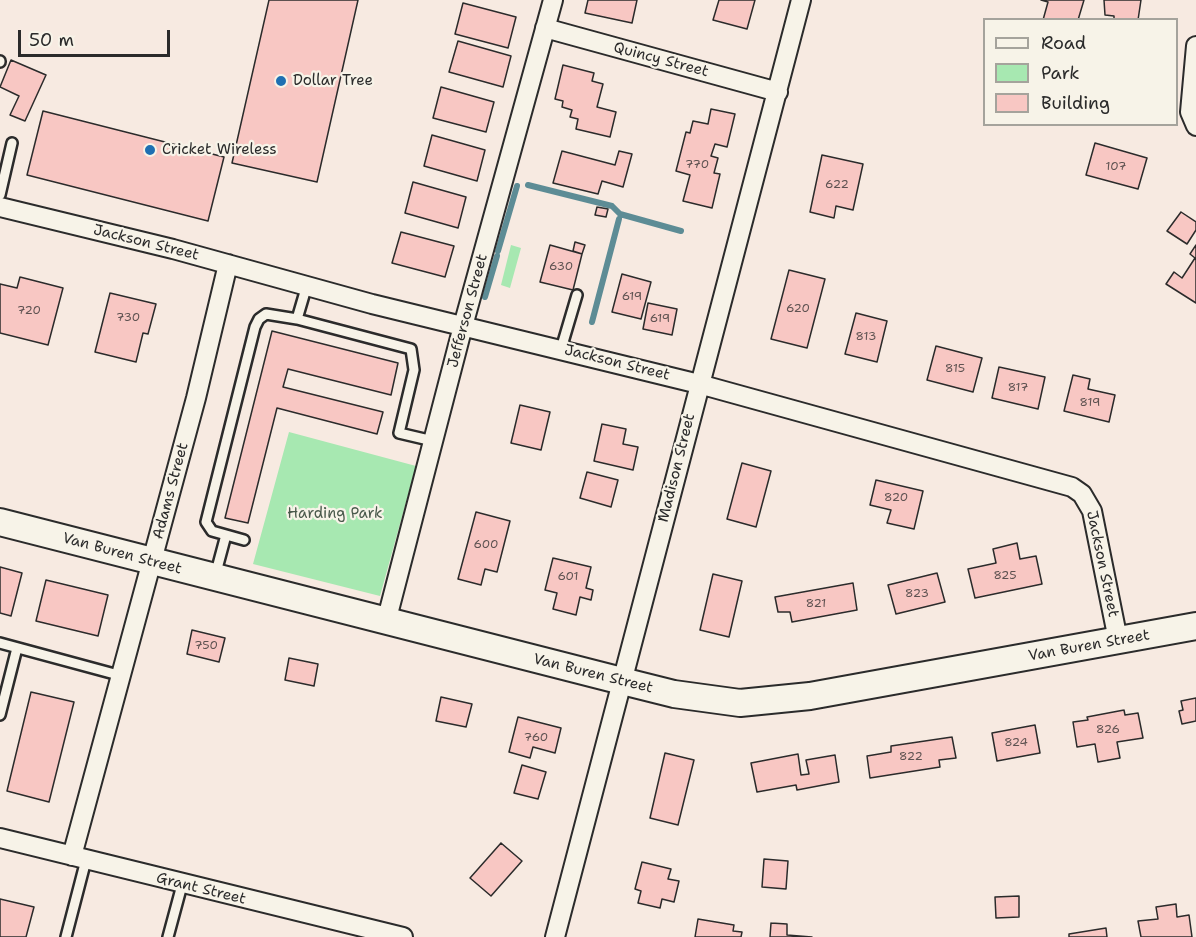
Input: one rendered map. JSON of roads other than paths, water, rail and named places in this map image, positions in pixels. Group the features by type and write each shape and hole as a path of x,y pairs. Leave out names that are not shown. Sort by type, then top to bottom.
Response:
{"street":[{"name":"Jefferson Street","path":"386,622 463,326 553,0"},
{"name":"Madison Street","path":"555,937 801,0"},
{"name":"Quincy Street","path":"545,28 778,92"},
{"path":"1196,46 1190,112 1196,126"},
{"name":"Jackson Street","path":"0,207 228,264 372,304 699,384 1072,487 1082,494 1092,511 1118,640"},
{"name":"Adams Street","path":"79,858 122,676 228,264"},
{"name":"Van Buren Street","path":"0,522 622,681 740,703 772,701 1196,627"},
{"name":"Grant Street","path":"0,838 182,885 403,937"}],"lane":[{"path":"0,195 12,143"},
{"path":"297,319 307,285"},
{"path":"561,349 577,295"},
{"path":"244,540 212,531 206,522 255,327 259,318 266,314 297,319 411,349 414,370 399,433 433,441"},
{"path":"214,578 226,535"},
{"path":"0,644 122,676"},
{"path":"0,715 17,648"},
{"path":"66,937 79,858"},
{"path":"168,937 182,885"}],"waterway":[{"path":"528,185 612,206 620,214 681,231"},
{"path":"498,251 517,186"},
{"path":"592,322 619,219"},
{"path":"485,297 497,256"}],"place":[{"name":"Dollar Tree","path":"281,81"},
{"name":"Cricket Wireless","path":"150,150"}],"park label":[{"name":"Harding Park","path":"335,514"}]}
